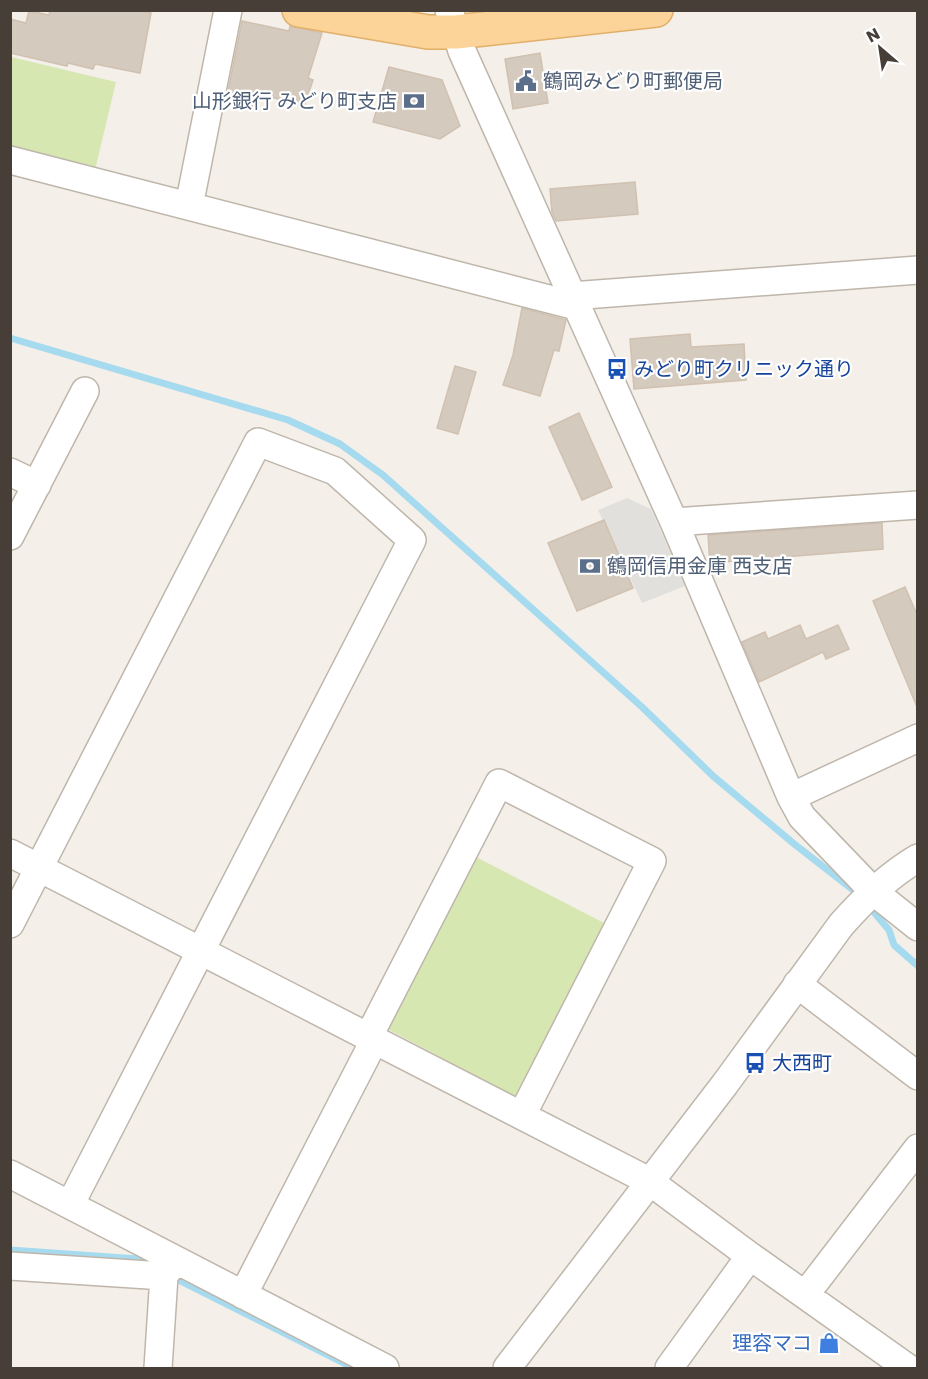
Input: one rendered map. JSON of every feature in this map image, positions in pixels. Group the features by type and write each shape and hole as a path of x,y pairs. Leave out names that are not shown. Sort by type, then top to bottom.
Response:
{"main road":[{"path":"299,10 428,32 452,21 656,10"}],"street":[{"path":"189,206 228,10"},
{"path":"452,21 462,51 674,522 790,797 802,817 874,892 918,927"},
{"path":"10,160 573,301 918,270"},
{"path":"10,536 85,392"},
{"path":"10,924 258,442 335,471 412,540 70,1205"},
{"path":"10,472 37,485"},
{"path":"674,522 918,505"},
{"path":"790,797 918,738"},
{"path":"243,1295 499,783 652,861 522,1115"},
{"path":"10,853 650,1181 750,1256 908,1368"},
{"path":"507,1368 724,1084 841,925 858,905 906,865 918,858"},
{"path":"797,984 918,1076"},
{"path":"805,1295 918,1148"},
{"path":"10,1174 70,1205 170,1268 243,1295 385,1368"},
{"path":"669,1368 750,1256"},
{"path":"10,1266 170,1268"},
{"path":"158,1368 170,1268"}],"green space":[{"path":"11,57 116,82 95,170 11,150"},
{"path":"474,856 606,924 517,1098 384,1027"}],"shaded area":[{"path":"627,498 651,509 685,586 642,603 598,510"}],"building":[{"path":"50,10 138,10 151,13 140,73 95,64 93,69 68,63 67,66 10,53 10,19 26,23 29,11 49,15"},
{"path":"242,21 289,31 290,26 322,33 308,78 313,80 304,107 255,92 252,107 226,102"},
{"path":"540,53 548,103 513,109 505,59"},
{"name":"山形銀行 みどり町支店","path":"389,67 442,80 460,126 440,139 373,122"},
{"path":"635,182 638,214 556,221 552,212 550,189"},
{"path":"522,308 566,320 559,351 554,350 540,396 503,385 513,355"},
{"path":"690,334 691,347 744,344 746,380 634,389 630,339"},
{"path":"455,366 476,372 458,434 437,428"},
{"path":"579,413 612,487 582,500 549,427"},
{"name":"鶴岡信用金庫 西支店","path":"604,520 633,588 577,611 548,543"},
{"path":"882,523 883,549 710,563 708,535"},
{"path":"905,587 918,617 917,707 873,601"},
{"path":"800,625 806,639 838,625 849,649 826,659 823,652 759,682 742,642 765,632 768,639"}],"waterway":[{"path":"10,338 288,420 340,444 383,475 642,707 713,776 857,893"},
{"path":"867,904 889,930 894,945 918,966"},
{"path":"10,1250 138,1259 148,1264"},
{"path":"171,1276 354,1368"}],"place":[{"name":"鶴岡みどり町郵便局","path":"526,81"},
{"name":"山形銀行 みどり町支店","path":"414,101"},
{"name":"みどり町クリニック通り","path":"617,369"},
{"name":"鶴岡信用金庫 西支店","path":"590,566"},
{"name":"大西町","path":"755,1063"},
{"name":"理容マコ","path":"829,1343"}]}
